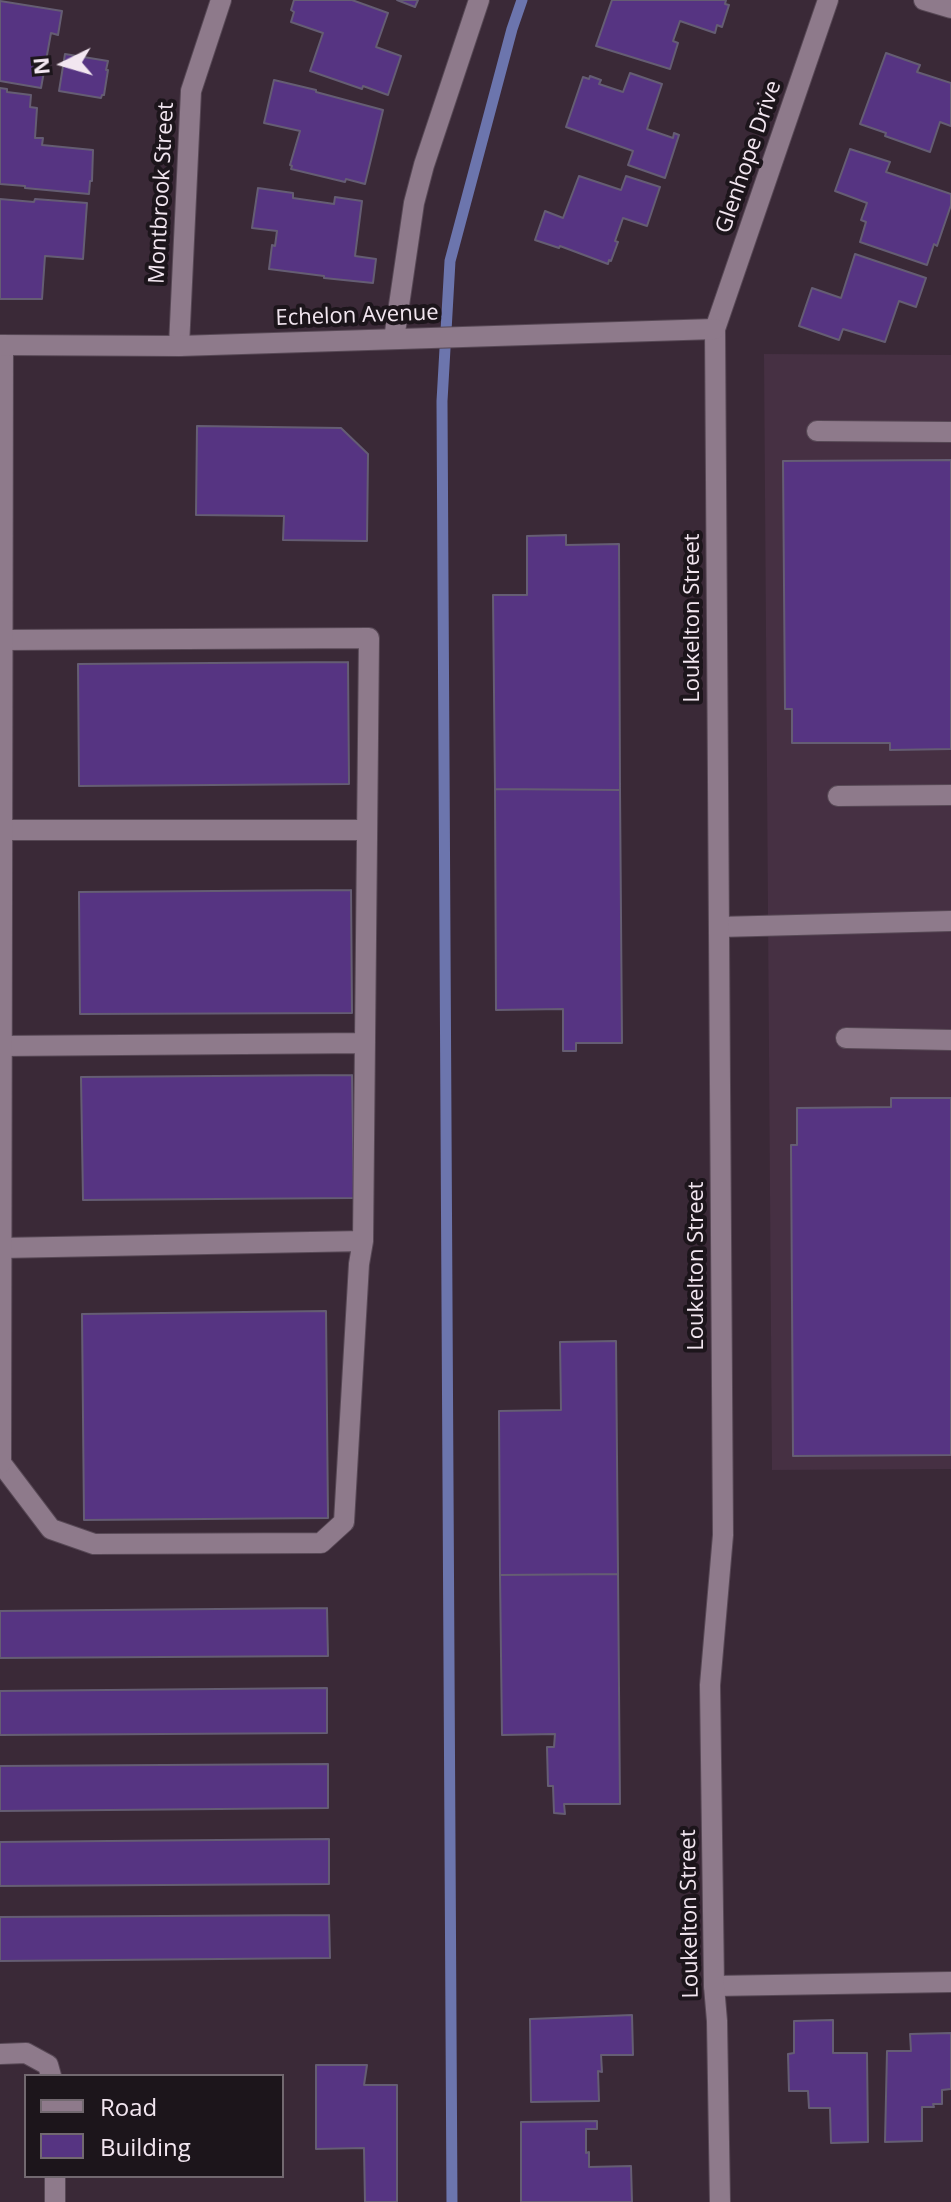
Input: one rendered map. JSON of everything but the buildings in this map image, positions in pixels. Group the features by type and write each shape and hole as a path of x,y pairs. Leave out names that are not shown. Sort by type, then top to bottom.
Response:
{"street":[{"name":"Montbrook Street","path":"179,346 191,91 221,0"},
{"path":"394,339 412,218 424,165 479,0"},
{"name":"Glenhope Drive","path":"715,329 828,0"},
{"path":"924,0 951,8"},
{"name":"Echelon Avenue","path":"1,345 179,346 715,329"},
{"name":"Loukelton Street","path":"715,329 723,1535 710,1685 720,2202"},
{"path":"1,345 1,1463 51,1529 94,1544 321,1543 344,1522 359,1264 363,1241 369,638 2,640"},
{"path":"817,431 951,432"},
{"path":"838,796 951,795"},
{"path":"1,830 367,830"},
{"path":"719,927 951,921"},
{"path":"846,1038 951,1040"},
{"path":"1,1046 365,1043"},
{"path":"1,1248 363,1241"},
{"path":"714,1986 951,1982"},
{"path":"0,2054 26,2053 48,2065 50,2074"},
{"path":"55,2178 55,2202"}],"shaded area":[{"path":"764,354 951,355 951,1469 772,1470"}],"waterway":[{"path":"452,2202 442,401 450,261 522,0"}]}
